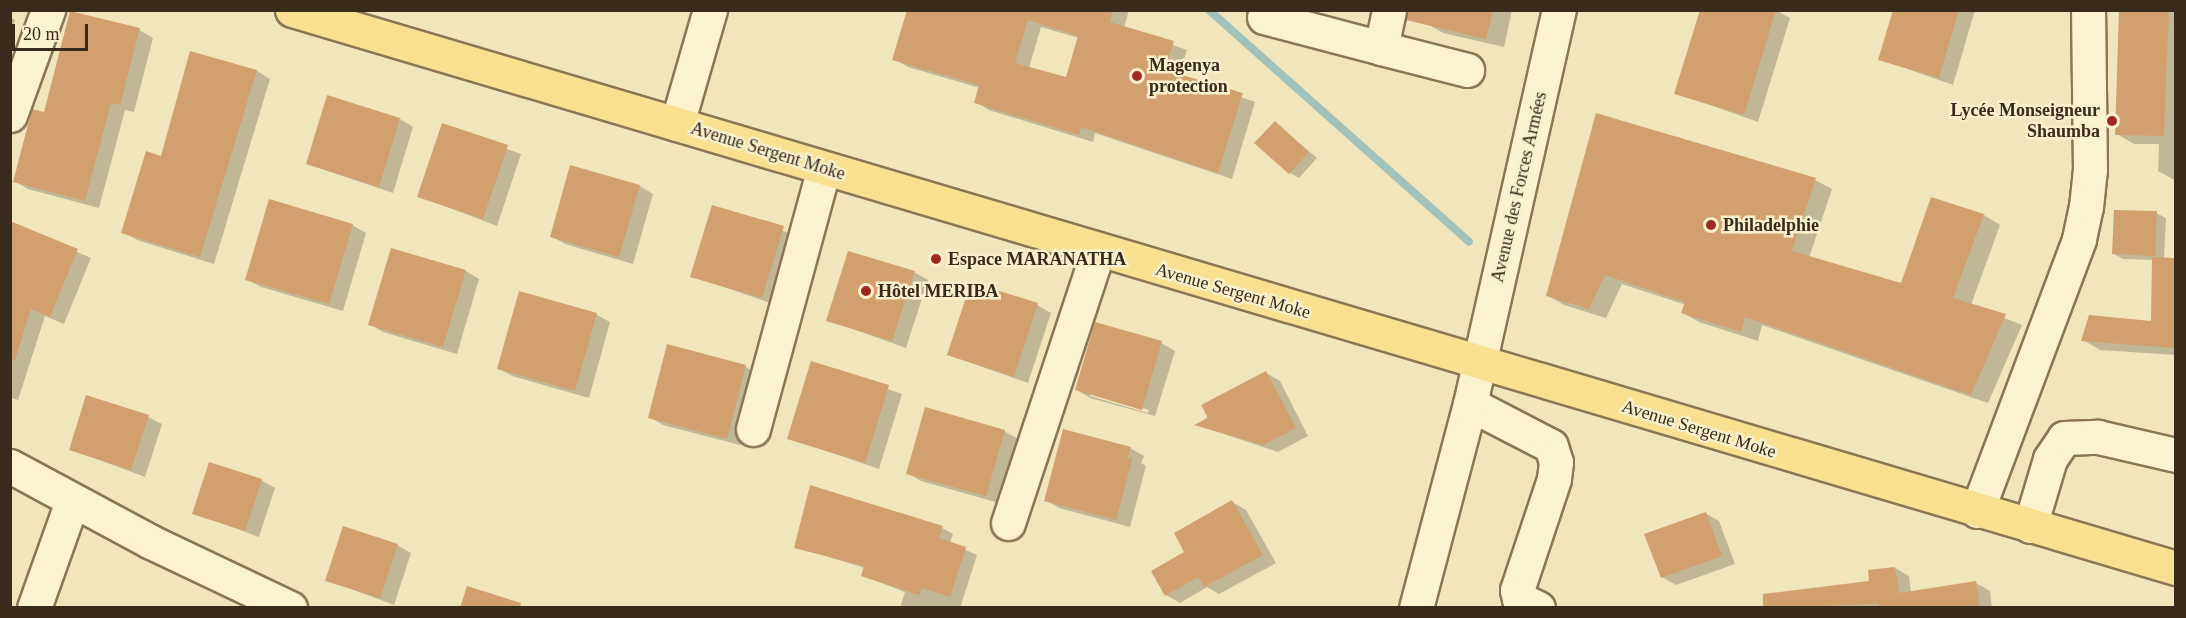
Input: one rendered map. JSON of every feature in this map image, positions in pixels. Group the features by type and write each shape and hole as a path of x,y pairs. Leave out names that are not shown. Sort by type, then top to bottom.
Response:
{"main road":[{"name":"Avenue Sergent Moke","path":"292,10 1098,251 2175,568"}],"street":[{"path":"10,115 48,10"},
{"path":"677,124 710,10"},
{"path":"1381,48 1389,10"},
{"name":"Avenue des Forces Armées","path":"1416,608 1470,404 1559,10"},
{"path":"1977,511 2068,269 2086,207 2090,170 2088,10"},
{"path":"1264,17 1467,70"},
{"path":"753,429 824,168"},
{"path":"1008,523 1098,251"},
{"path":"1470,404 1551,446 1556,462 1554,479 1517,590 1519,599 1538,608"},
{"path":"2030,526 2050,459 2064,438 2098,437 2175,455"},
{"path":"10,466 72,501 290,608"},
{"path":"34,608 72,501"}],"building":[{"path":"907,10 1113,10 1110,22 1174,41 1165,70 1243,93 1218,173 1081,127 1079,135 974,103 979,85 892,60","holes":["1028,20 1078,36 1066,77 1015,63"]},
{"path":"1407,10 1493,10 1486,39 1406,20"},
{"path":"1700,10 1776,10 1744,115 1674,94"},
{"path":"1893,10 1959,10 1939,78 1878,60"},
{"path":"2119,10 2169,10 2164,136 2115,135"},
{"path":"70,11 140,28 120,105 111,103 85,201 13,182 32,109 44,112"},
{"path":"190,51 257,70 200,257 121,233 146,151 161,156"},
{"path":"327,95 400,118 379,187 306,164"},
{"path":"1596,113 1816,178 1792,251 1901,283 1931,197 1984,214 1953,298 2006,314 1971,395 1745,317 1741,332 1681,313 1685,302 1605,275 1589,309 1546,296"},
{"path":"1275,121 1309,152 1289,174 1254,143"},
{"path":"442,123 508,145 483,219 417,197"},
{"path":"570,165 640,185 619,257 550,237"},
{"path":"269,199 353,224 329,304 245,280"},
{"path":"712,205 784,226 762,298 690,277"},
{"path":"2114,210 2157,211 2155,256 2112,254"},
{"path":"10,221 78,249 50,317 31,309 15,360 10,359"},
{"path":"391,248 466,270 443,347 368,325"},
{"path":"848,251 915,271 892,341 826,321"},
{"path":"2152,257 2175,258 2175,348 2081,341 2089,315 2151,321"},
{"path":"971,282 1038,303 1014,377 947,355"},
{"path":"519,291 597,313 575,391 497,369"},
{"path":"1095,322 1162,341 1142,410 1075,390"},
{"path":"667,344 746,365 727,439 648,418"},
{"path":"811,361 889,385 865,463 787,439"},
{"path":"1266,371 1296,428 1263,445 1194,425 1208,418 1201,405"},
{"path":"86,395 149,415 131,470 69,450"},
{"path":"925,407 1005,430 986,496 906,474"},
{"path":"1063,429 1131,447 1127,460 1133,457 1116,520 1044,501"},
{"path":"209,462 262,479 245,531 192,514"},
{"path":"810,485 943,526 939,538 966,547 950,597 922,588 919,595 861,576 864,566 794,548"},
{"path":"1232,500 1263,555 1204,587 1198,577 1165,596 1151,571 1184,552 1174,533"},
{"path":"1706,512 1722,556 1661,578 1644,534"},
{"path":"343,526 398,544 380,598 325,581"},
{"path":"1895,567 1899,593 1976,581 1980,608 1878,608 1878,604 1763,608 1763,594 1869,581 1868,570"},
{"path":"467,586 521,603 520,608 460,608"}],"waterway":[{"path":"1209,10 1469,242"}],"place":[{"name":"Magenya protection","path":"1137,76"},
{"name":"Lycée Monseigneur Shaumba","path":"2112,121"},
{"name":"Philadelphie","path":"1711,225"},
{"name":"Espace MARANATHA","path":"936,259"},
{"name":"Hôtel MERIBA","path":"866,291"}]}
